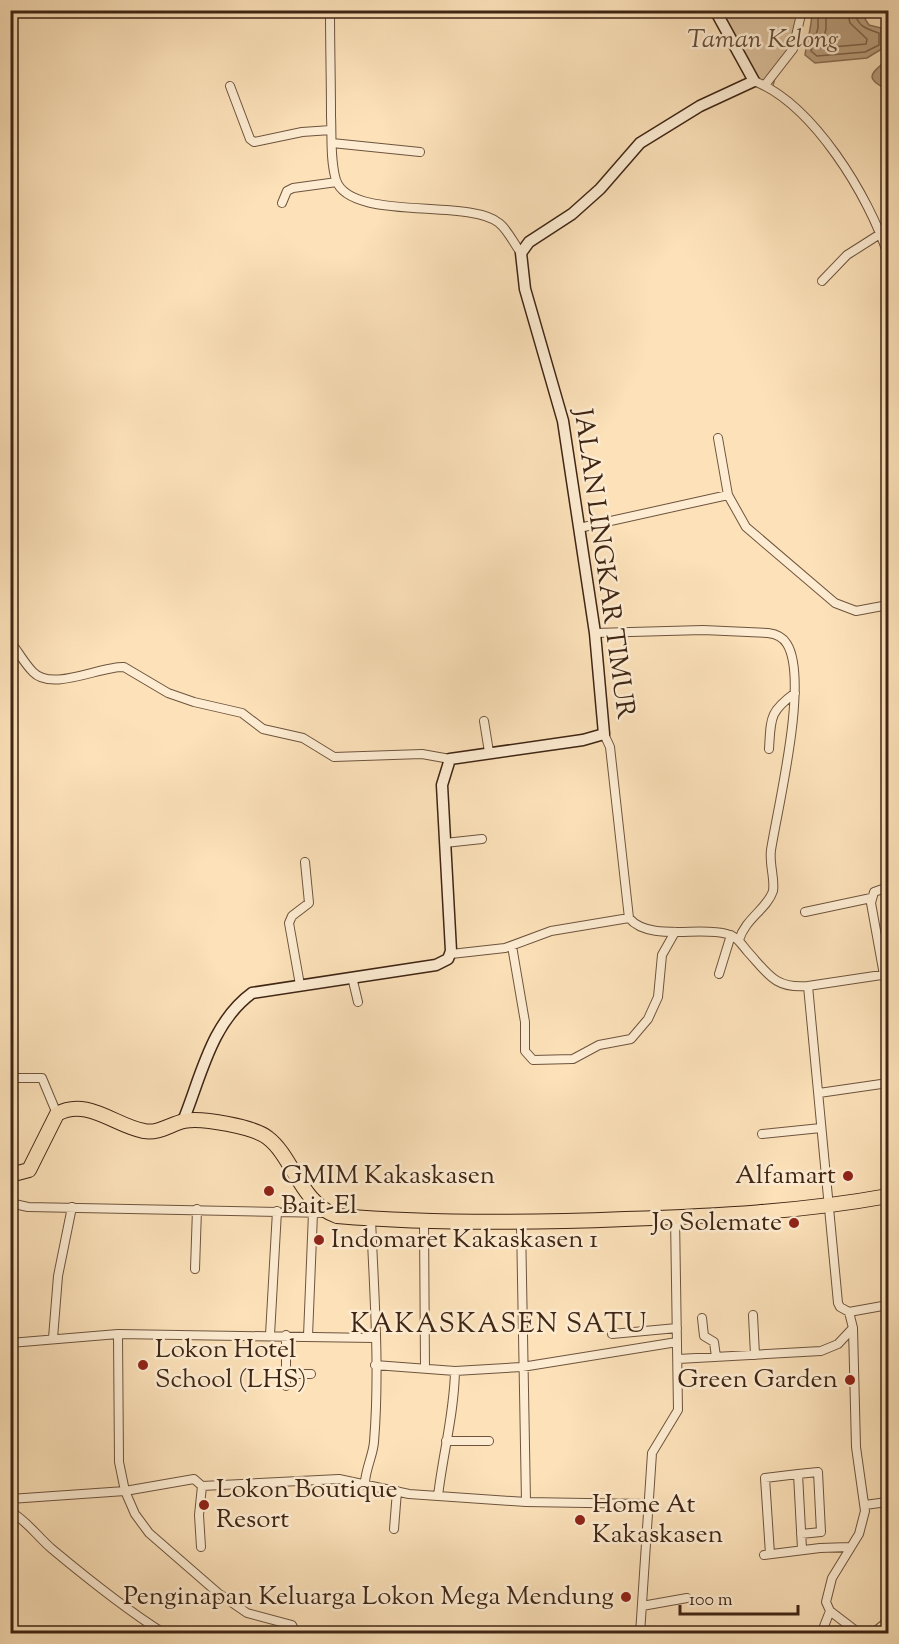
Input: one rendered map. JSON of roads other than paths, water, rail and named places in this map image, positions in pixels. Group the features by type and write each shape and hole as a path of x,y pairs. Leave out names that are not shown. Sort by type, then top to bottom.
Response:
{"highway":[{"path":"10,1175 28,1170 57,1114 66,1109 81,1108 146,1132 183,1121 203,1121 262,1134 274,1144 320,1213 371,1219 521,1223 675,1217 783,1212 828,1207 888,1196"}],"main road":[{"path":"521,253 529,242 572,214 600,189 640,143 700,106 759,83 714,10"},
{"name":"JALAN LINGKAR TIMUR","path":"450,759 583,740 604,734 595,633 559,401 530,310 521,270 521,253"},
{"path":"183,1121 210,1050 229,1014 252,993 436,965 451,954 442,785 450,759"}],"street":[{"path":"330,10 332,143 337,182 347,193 368,203 472,215 493,220 503,228 521,253"},
{"path":"802,10 793,49 759,83 792,103 844,167 862,193 888,255"},
{"path":"230,86 250,139 254,142 302,132 332,130"},
{"path":"332,143 420,152"},
{"path":"282,203 287,191 292,188 337,182"},
{"path":"822,281 847,255 880,234"},
{"path":"718,438 728,495 751,533 835,603 856,611 888,605"},
{"path":"579,528 728,495"},
{"path":"595,633 703,630 777,635 791,652 795,693 771,849 772,895 735,937 719,974"},
{"path":"10,641 33,673 40,677 64,678 124,667 168,693 194,702 242,713 263,729 303,738 334,757 422,754 450,759"},
{"path":"770,749 771,716 780,704 795,693"},
{"path":"484,721 489,752"},
{"path":"604,734 609,742 629,918 633,923 653,931 717,931 735,937 767,974 780,985 808,986 886,974 872,898 874,892 888,887"},
{"path":"445,843 482,839"},
{"path":"300,985 289,923 292,916 309,903 305,862"},
{"path":"806,912 872,898"},
{"path":"451,954 512,946 551,931 629,918"},
{"path":"512,946 525,1022 525,1051 534,1060 565,1061 599,1045 626,1042 638,1033 658,997 662,955 675,932"},
{"path":"352,977 358,1002"},
{"path":"808,986 838,1303 840,1307 849,1312 888,1305"},
{"path":"10,1078 42,1078 57,1114"},
{"path":"819,1093 888,1083"},
{"path":"762,1134 821,1128"},
{"path":"10,1203 28,1207 320,1213 308,1336"},
{"path":"53,1338 58,1276 72,1207"},
{"path":"195,1269 197,1209"},
{"path":"270,1335 278,1211"},
{"path":"640,1634 652,1453 678,1412 675,1217"},
{"path":"365,1482 367,1461 374,1441 375,1365 371,1219"},
{"path":"424,1222 425,1368"},
{"path":"521,1223 526,1502"},
{"path":"849,1312 854,1328 857,1454 865,1505 862,1525 838,1564 828,1589 826,1602 830,1611 860,1634"},
{"path":"753,1315 755,1355"},
{"path":"702,1318 704,1336 714,1342 716,1357"},
{"path":"612,1334 677,1328"},
{"path":"678,1359 829,1349 854,1328"},
{"path":"118,1334 120,1462 125,1491 135,1514 149,1533 218,1593 248,1613 292,1625 296,1634"},
{"path":"10,1342 118,1334 374,1338"},
{"path":"286,1335 286,1386"},
{"path":"375,1365 455,1371 522,1366 678,1342"},
{"path":"438,1496 446,1441 454,1408 455,1371"},
{"path":"286,1374 311,1374"},
{"path":"446,1441 489,1442"},
{"path":"801,1534 821,1532 818,1472 765,1478 767,1554 802,1549 849,1547"},
{"path":"798,1474 802,1549"},
{"path":"10,1499 125,1491 194,1479 202,1486 330,1479 365,1482 397,1491 438,1496 526,1502 648,1504"},
{"path":"201,1547 199,1515 202,1486"},
{"path":"394,1529 397,1491"},
{"path":"865,1505 887,1502"},
{"path":"10,1511 23,1520 49,1547 130,1612 165,1634"},
{"path":"642,1605 687,1598"},
{"path":"821,1634 830,1611"},
{"path":"872,1634 888,1621"}],"water":[{"path":"812,11 860,11 869,25 885,29 885,47 867,58 815,63 805,55"},
{"path":"888,58 888,90 874,81 872,77"}],"place":[{"name":"Alfamart","path":"848,1176"},
{"name":"GMIM Kakaskasen Bait-El","path":"269,1191"},
{"name":"Jo Solemate","path":"794,1223"},
{"name":"Indomaret Kakaskasen 1","path":"319,1240"},
{"name":"Lokon Hotel School (LHS)","path":"143,1365"},
{"name":"Green Garden","path":"850,1380"},
{"name":"Lokon Boutique Resort","path":"204,1505"},
{"name":"Home At Kakaskasen","path":"580,1520"},
{"name":"Penginapan Keluarga Lokon Mega Mendung","path":"626,1597"}],"district":[{"name":"KAKASKASEN SATU","path":"499,1325"}],"park label":[{"name":"Taman Kelong","path":"763,40"}]}
